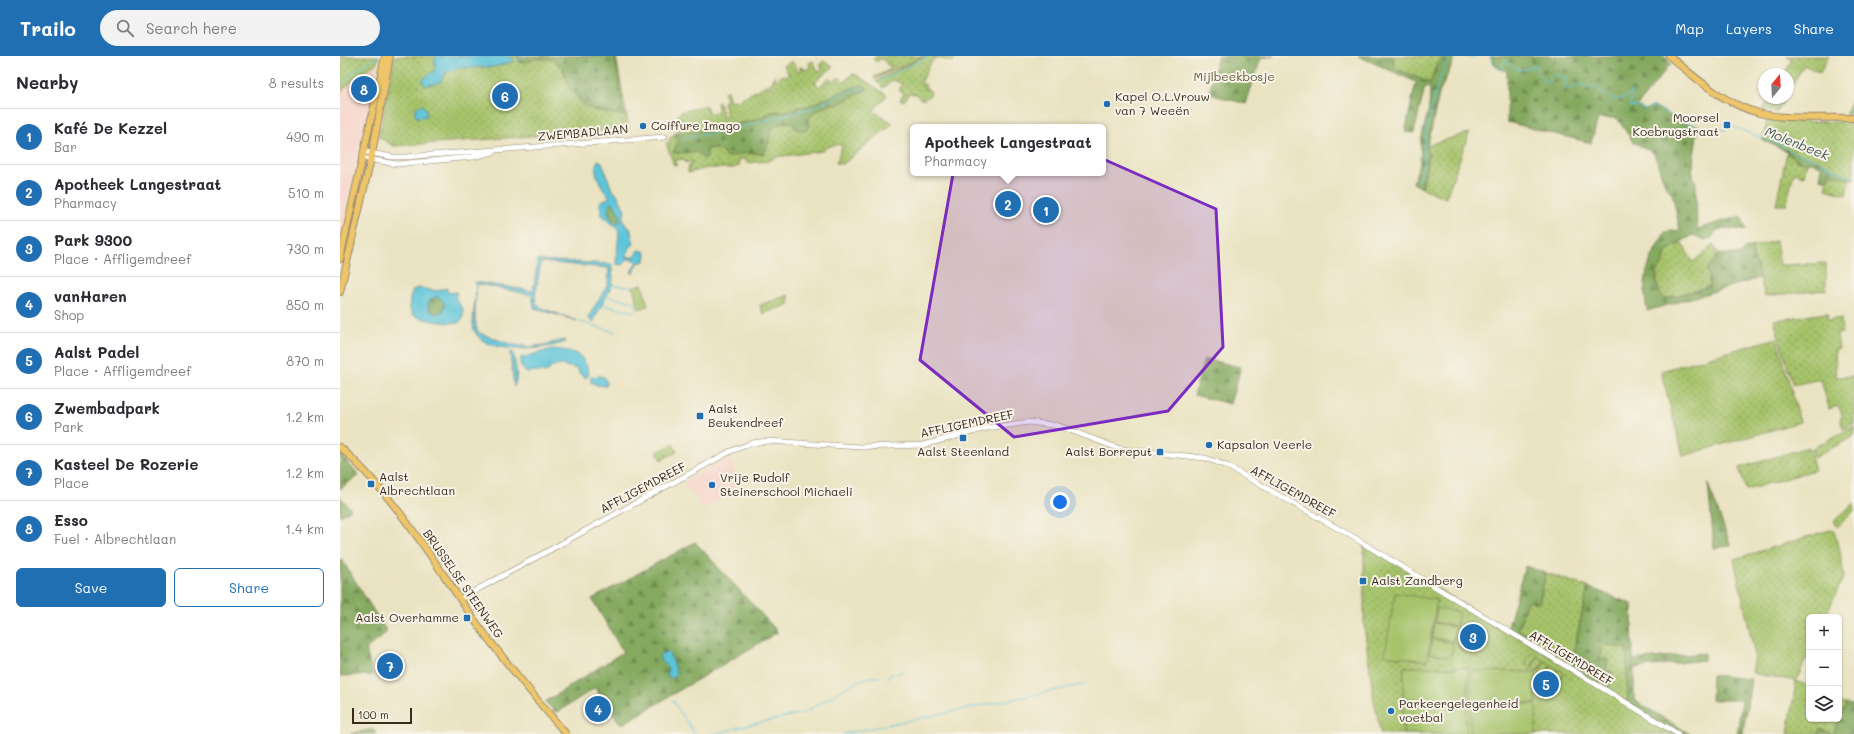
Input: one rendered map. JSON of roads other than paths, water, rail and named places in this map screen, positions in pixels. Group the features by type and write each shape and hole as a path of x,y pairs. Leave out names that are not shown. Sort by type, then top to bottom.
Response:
{"main road":[{"path":"340,259 385,56"},
{"path":"340,292 371,157 390,56"},
{"path":"1669,56 1712,91 1749,110 1771,116 1854,118"},
{"name":"BRUSSELSE STEENWEG","path":"340,448 364,471 396,508 503,659 566,734"}],"street":[{"name":"ZWEMBADLAAN","path":"364,155 389,164 461,152 665,137"},
{"name":"ZWEMBADLAAN","path":"406,160 435,160 473,157 502,150"},
{"path":"435,160 437,158 461,156 461,152"},
{"name":"AFFLIGEMDREEF","path":"460,599 731,451 752,444 768,441 860,447 923,445 993,427 1029,422 1046,423 1059,426 1120,449 1205,458 1227,466 1353,537 1678,734"}],"water":[{"path":"435,56 511,56 514,61 495,67 458,68 444,74 441,82 425,86 422,80 435,70"},
{"path":"423,105 427,116 415,116 416,107"},
{"path":"598,160 602,162 612,190 617,194 625,210 623,219 626,226 630,228 634,244 629,249 626,257 634,257 638,250 644,251 646,254 645,261 638,263 633,273 631,272 637,262 633,259 627,259 623,265 617,264 616,262 619,233 618,229 601,214 600,202 610,197 598,180 596,165","holes":["613,202 620,215 620,222 617,224 609,215 608,209 610,203"]},
{"path":"538,260 611,264 613,277 612,285 593,322 588,318 608,284 609,268 541,262 535,296 536,304 544,309 578,321 534,308 532,295 478,284 475,308 477,329 479,333 515,345 530,347 564,340 565,342 530,349 516,349 490,344 480,338 473,326 476,291 475,282 533,291"},
{"path":"418,288 438,291 446,288 449,293 456,292 455,298 463,309 463,319 458,323 446,323 413,315 410,309 410,302 413,290","holes":["435,297 440,298 445,304 443,311 437,314 430,311 428,306 429,301"]},
{"path":"552,349 572,352 581,357 589,374 586,378 579,373 578,369 562,365 551,367 545,373 533,371 527,373 522,368 520,363 521,358"},
{"path":"513,352 516,365 516,379 514,387 510,353"},
{"path":"591,377 604,377 607,383 606,386 597,385 591,382"},
{"path":"667,652 672,659 676,673 673,679 667,675 668,668 661,661 659,656 662,653"}],"waterway":[{"name":"Molenbeek","path":"340,86 353,72 378,56"},
{"path":"517,60 526,56"},
{"path":"880,81 929,56"},
{"path":"1418,181 1424,162 1425,136 1436,88 1446,63 1452,56"},
{"name":"Molenbeek","path":"1463,56 1472,58 1475,56"},
{"name":"Molenbeek","path":"1490,56 1494,65 1500,70 1503,68 1505,60 1519,70 1536,65 1542,80 1547,83 1553,73 1567,78 1565,86 1567,90 1581,84 1589,88 1597,87 1610,98 1617,99 1622,99 1632,91 1630,107 1637,106 1645,110 1650,107 1656,107 1684,123 1698,125 1702,129 1713,127 1721,130 1726,129"},
{"path":"680,139 734,129 811,108 860,86"},
{"path":"853,94 865,88"},
{"name":"Molenbeek","path":"1733,127 1778,144 1792,152 1815,159 1848,176 1854,177"},
{"path":"611,267 617,263"},
{"path":"612,285 632,287"},
{"path":"607,296 634,302 637,310"},
{"path":"602,305 635,312"},
{"path":"578,321 615,332"},
{"path":"896,674 904,671"},
{"path":"887,677 893,674"},
{"path":"736,728 804,713 854,683 869,677 879,677"},
{"path":"843,734 1086,684"},
{"path":"673,701 695,734"},
{"path":"713,734 734,729"}],"place":[{"name":"Esso","path":"364,89"},
{"name":"Zwembadpark","path":"505,96"},
{"name":"Kapel O.L.Vrouw van 7 Weeën","path":"1107,104"},
{"name":"Moorsel Koebrugstraat","path":"1727,125"},
{"name":"Coiffure Imago","path":"643,126"},
{"name":"Apotheek Langestraat","path":"1008,204"},
{"name":"Kafé De Kezzel","path":"1046,210"},
{"name":"Aalst Beukendreef","path":"700,416"},
{"name":"Aalst Steenland","path":"963,438"},
{"name":"Kapsalon Veerle","path":"1209,445"},
{"name":"Aalst Borreput","path":"1160,452"},
{"name":"Aalst Albrechtlaan","path":"371,484"},
{"name":"Vrije Rudolf Steinerschool Michaeli","path":"712,485"},
{"name":"Aalst Zandberg","path":"1363,581"},
{"name":"Aalst Overhamme","path":"467,618"},
{"name":"Park 9300","path":"1473,637"},
{"name":"Kasteel De Rozerie","path":"390,666"},
{"name":"Aalst Padel","path":"1546,684"},
{"name":"vanHaren","path":"598,709"},
{"name":"Parkeergelegenheid voetbal","path":"1391,711"}],"park label":[{"name":"Mijlbeekbosje","path":"1234,77"}]}
